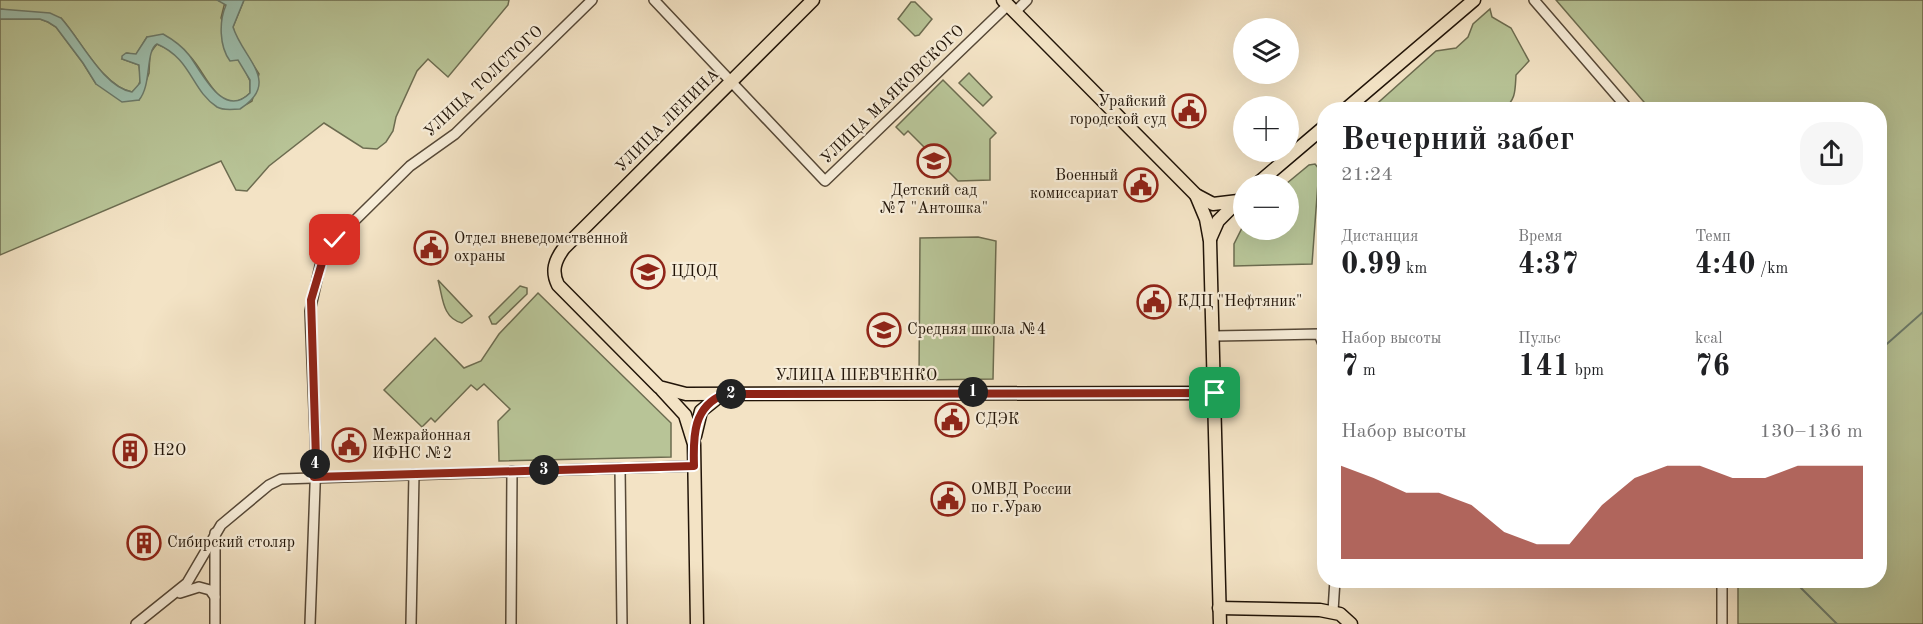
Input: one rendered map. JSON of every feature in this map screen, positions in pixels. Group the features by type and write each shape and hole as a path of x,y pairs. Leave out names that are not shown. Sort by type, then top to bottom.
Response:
{"main road":[{"name":"УЛИЦА ЛЕНИНА","path":"659,387 564,292 558,285 554,270 564,248 813,0"},
{"path":"1354,102 1474,0"},
{"path":"1008,6 1196,195 1214,204 1233,200"},
{"path":"1269,174 1317,133"},
{"path":"1196,195 1206,219 1210,241 1220,624"},
{"path":"1210,241 1218,221 1233,206"},
{"path":"659,387 685,415 694,444"},
{"name":"УЛИЦА ШЕВЧЕНКО","path":"659,387 677,394 1215,393"},
{"path":"697,624 694,444 701,411 711,401 725,394"},
{"path":"1220,608 1333,611 1344,616 1351,624"}],"street":[{"name":"УЛИЦА ТОЛСТОГО","path":"310,624 314,398 310,311 313,287 324,256 335,240 402,173 455,134 592,0"},
{"path":"654,0 730,82"},
{"name":"УЛИЦА МАЯКОВСКОГО","path":"730,82 825,181 1008,6 1027,0"},
{"path":"1534,0 1622,102"},
{"path":"1214,336 1317,334"},
{"path":"136,624 175,595 191,577 215,531 230,516 275,481 314,477 694,466"},
{"path":"620,468 622,624"},
{"path":"511,624 512,471"},
{"path":"411,624 414,474"},
{"path":"215,531 215,624"},
{"path":"175,595 204,587 210,590 215,598"},
{"path":"1333,611 1334,588"},
{"path":"1722,588 1722,624"}],"shaded area":[{"path":"0,0 217,0 225,2 221,18 250,81 250,93 239,101 229,101 220,97 193,59 186,53 147,37 136,55 127,53 122,59 139,65 138,86 132,92 121,88 102,72 61,18 0,9"},
{"path":"217,0 244,0 233,27 259,80 258,89 252,99 240,109 220,108 208,100 185,66 169,50 157,44 151,54 143,94 139,100 122,102 96,84 56,27 40,19 0,19 0,9 50,13 61,18 102,72 121,88 132,92 140,83 139,65 122,59 122,56 126,53 136,54 147,37 163,34 186,52 207,82 222,97 231,101 240,100 250,93 250,80 238,60 230,61 226,55 221,33 226,5"},
{"path":"244,0 509,0 508,5 448,77 428,59 417,71 396,117 393,131 386,142 377,149 363,148 324,123 269,166 247,191 236,190 221,161 0,255 0,19 40,19 48,22 56,27 96,84 139,100 149,73 150,53 157,44 178,56 211,99 228,109 252,101 259,74 236,38 233,27"},
{"path":"1556,0 1923,0 1923,624 1738,624 1738,588 1887,588 1887,102 1644,102"},
{"path":"911,2 915,2 932,19 919,35 915,36 898,19"},
{"path":"1490,9 1492,17 1511,28 1529,61 1516,75 1515,90 1510,102 1379,102 1436,51 1456,48 1468,37 1473,24"},
{"path":"969,73 992,97 983,106 959,83"},
{"path":"943,80 996,133 990,139 990,180 958,181 908,131 904,135 896,127"},
{"path":"1315,164 1317,166 1312,264 1234,266 1236,240 1299,240 1298,174 1309,165"},
{"path":"978,237 996,241 993,379 919,380 920,238"},
{"path":"438,280 472,316 462,323 451,317 444,306"},
{"path":"520,286 527,288 527,294 496,324 492,324 489,317"},
{"path":"538,293 671,423 671,457 499,461 498,421 510,409 484,384 477,390 471,385 435,422 431,418 422,427 384,390 435,338 464,368 481,361 499,334"}],"waterway":[{"path":"1887,344 1923,312"},
{"path":"1801,588 1837,624"}],"place":[{"name":"Урайский городской суд","path":"1189,111"},
{"name":"Детский сад №7 \"Антошка\"","path":"934,161"},
{"name":"Военный комиссариат","path":"1141,185"},
{"name":"Отдел вневедомственной охраны","path":"431,248"},
{"name":"ЦДОД","path":"648,272"},
{"name":"КДЦ \"Нефтяник\"","path":"1154,302"},
{"name":"Средняя школа №4","path":"884,330"},
{"name":"СДЭК","path":"952,420"},
{"name":"Межрайонная ИФНС №2","path":"349,445"},
{"name":"Н2О","path":"130,451"},
{"name":"ОМВД России по г.Ураю","path":"948,499"},
{"name":"Сибирский столяр","path":"144,543"}],"route":[{"path":"335,240 320,266 313,287 310,311 316,459 314,477 694,466 694,444 697,421 701,411 706,405 725,394 1215,393"}]}
